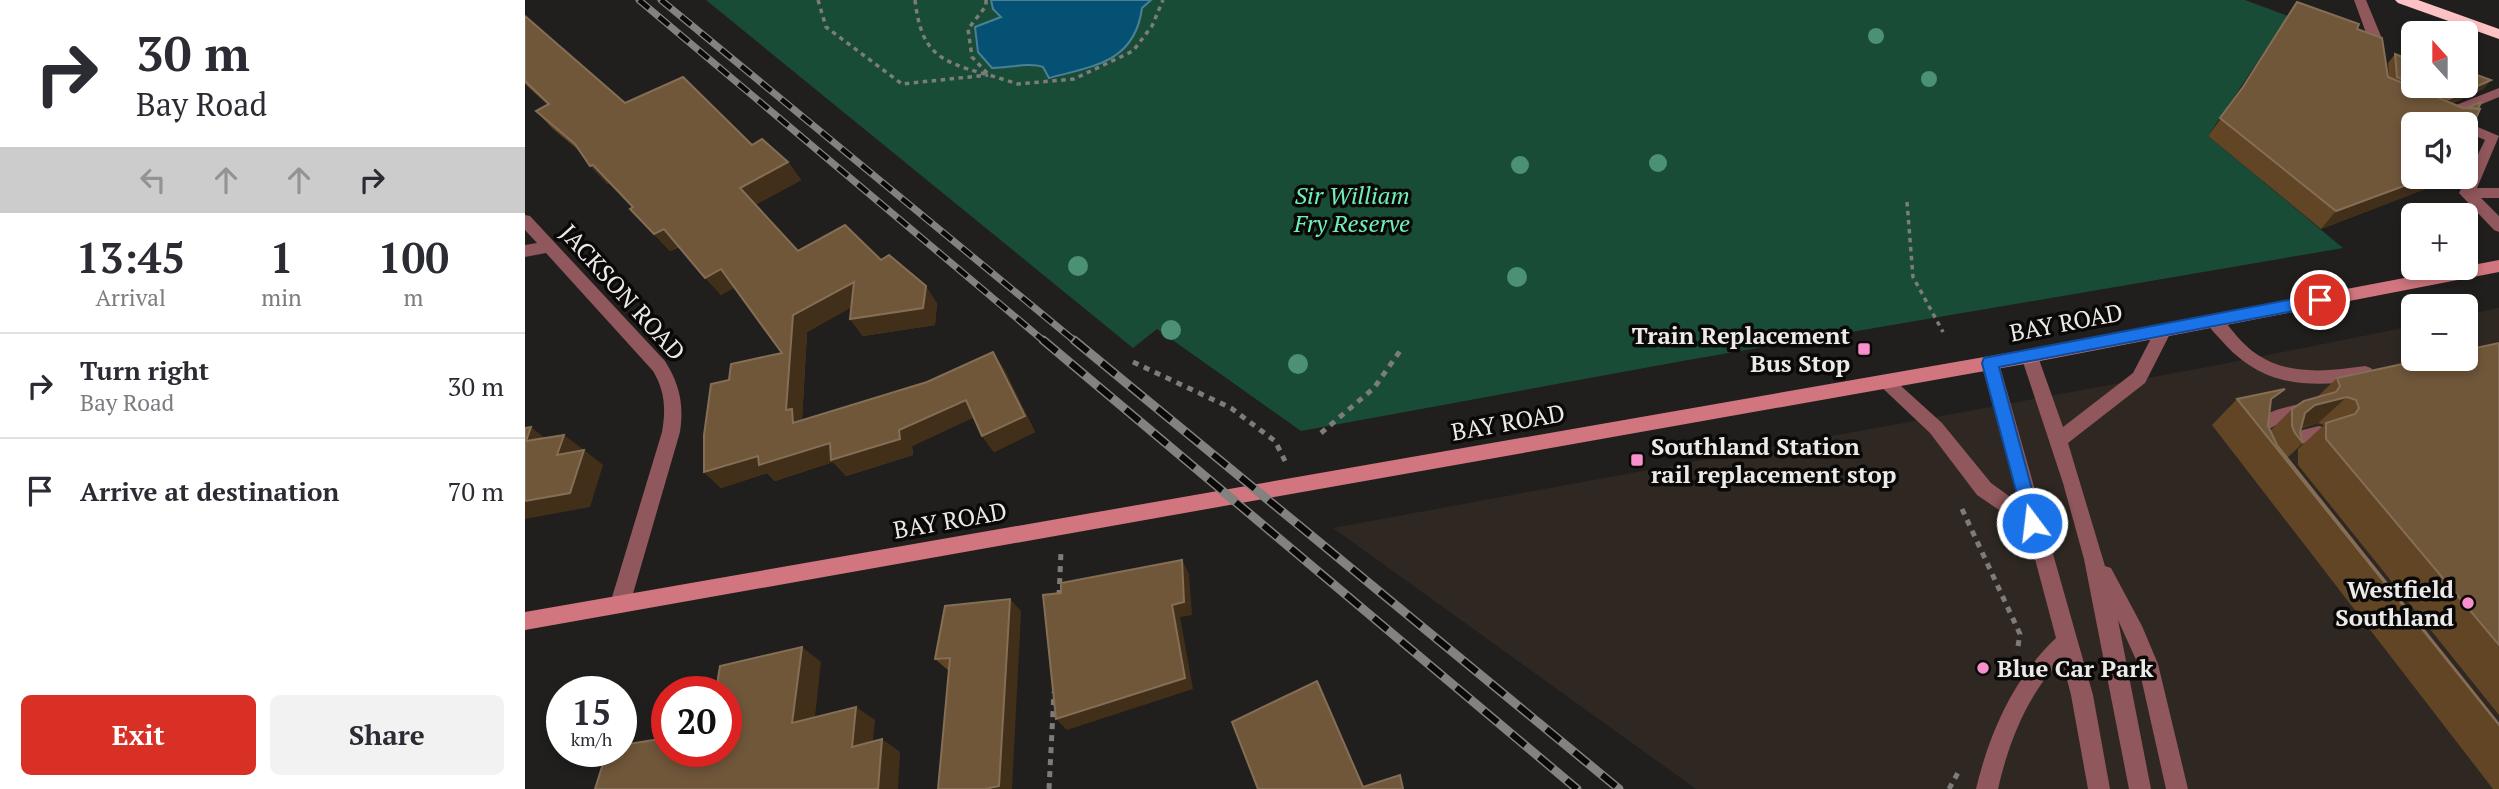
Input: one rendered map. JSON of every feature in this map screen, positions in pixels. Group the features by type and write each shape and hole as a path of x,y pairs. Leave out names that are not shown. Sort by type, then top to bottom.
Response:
{"highway":[{"path":"2403,0 2499,34"}],"main road":[{"name":"BAY ROAD","path":"525,621 2030,356 2499,266"}],"street":[{"path":"2360,0 2376,41 2379,78"},
{"path":"2439,112 2496,96"},
{"path":"2478,132 2493,138 2478,170"},
{"path":"2467,193 2469,189"},
{"path":"2467,193 2499,193"},
{"path":"2467,193 2499,226"},
{"name":"JACKSON ROAD","path":"525,220 659,366 670,381 674,394 675,409 671,432 620,604"},
{"path":"525,250 549,247"},
{"path":"2213,320 2251,359 2275,372 2326,378 2383,370"},
{"path":"2057,442 2139,378 2164,330"},
{"path":"2030,356 2094,556 2140,789"},
{"path":"1990,363 2032,523 2082,695 2099,789"},
{"path":"1884,381 1936,428 1985,489 2032,523"},
{"path":"2258,464 2253,452 2253,431 2271,419 2301,411"},
{"path":"2287,469 2283,458 2284,446 2292,439 2319,433"},
{"path":"2094,556 2135,633 2148,664 2177,789"},
{"path":"1987,789 1991,767 2024,697 2041,667 2067,641"}],"path":[{"path":"818,0 826,27 902,83 989,75"},
{"path":"915,0 923,43 947,64 1018,84 1074,79 1133,51 1152,26 1163,0"},
{"path":"986,0 986,6 968,29 972,57 989,75"},
{"path":"1907,202 1913,277 1943,332"},
{"path":"1321,433 1374,388 1400,351"},
{"path":"1133,362 1231,408 1275,441 1299,486"},
{"path":"1955,498 1986,557 2020,634 2017,655"},
{"path":"1059,604 1063,527"},
{"path":"1049,789 1054,683"},
{"path":"1949,789 1962,764"}],"shaded area":[{"name":"Blue Car Park","path":"2499,308 2499,789 1696,789 1333,528 2213,366 2401,328 2401,371 2478,371 2478,312"}],"green space":[{"name":"Sir William Fry Reserve","path":"706,0 2245,0 2288,16 2208,136 2343,248 1688,360 1301,431 1157,329 1133,348"}],"water":[{"path":"991,0 1151,0 1142,8 1138,26 1121,51 1096,65 1049,78 1043,67 1025,65 992,68 978,52 975,27 1001,17 993,9"}],"building":[{"path":"2297,2 2359,24 2357,29 2382,38 2388,77 2401,82 2401,98 2439,98 2463,108 2480,109 2478,114 2401,112 2401,187 2336,211 2220,118"},
{"path":"525,16 625,103 683,77 752,145 762,139 788,162 740,188 798,251 845,225 881,260 889,255 926,286 923,308 850,319 854,282 793,315 786,410 792,409 793,423 927,382 993,352 1025,416 982,436 966,400 899,430 900,439 831,460 830,443 759,465 758,456 704,472 704,435 711,384 729,380 731,364 782,353 721,269 705,278 664,229 654,234 630,209 633,207 593,165 590,166 575,144 536,111 549,104 525,81"},
{"path":"2395,54 2401,56 2401,79 2397,77"},
{"path":"2478,75 2491,80 2478,86"},
{"path":"2481,102 2478,109 2469,107"},
{"path":"2499,343 2499,645 2326,439 2326,423 2355,414 2359,408 2356,400 2347,397 2315,405 2305,413 2300,432 2303,443 2292,426 2292,409 2304,401 2336,392 2340,386 2337,378 2401,364 2401,371 2478,371 2478,347"},
{"path":"2285,389 2271,399 2268,426 2277,445 2499,725 2237,399"},
{"path":"531,427 526,441 564,435 557,455 584,450 570,493 525,501 525,428"},
{"path":"1182,560 1184,602 1172,605 1185,678 1056,719 1043,595 1061,593 1061,583"},
{"path":"1010,599 999,786 985,789 938,789 950,658 935,659 945,606"},
{"path":"802,647 792,723 856,707 852,747 882,739 878,789 595,789 602,767 637,767 637,743 651,740 651,767 742,767 742,676 718,676 720,666"},
{"path":"1317,681 1363,787 1400,775 1403,789 1258,789 1232,722"}],"railway":[{"path":"639,0 1045,342"},
{"path":"661,0 1076,342"},
{"path":"1043,340 1577,789"},
{"path":"1074,340 1619,789"}],"place":[{"name":"Train Replacement Bus Stop","path":"1864,349"},
{"name":"Southland Station rail replacement stop","path":"1637,460"},
{"name":"Westfield Southland","path":"2468,603"},
{"name":"Blue Car Park","path":"1983,668"}],"route":[{"path":"2032,523 1990,363 2320,300"}]}
